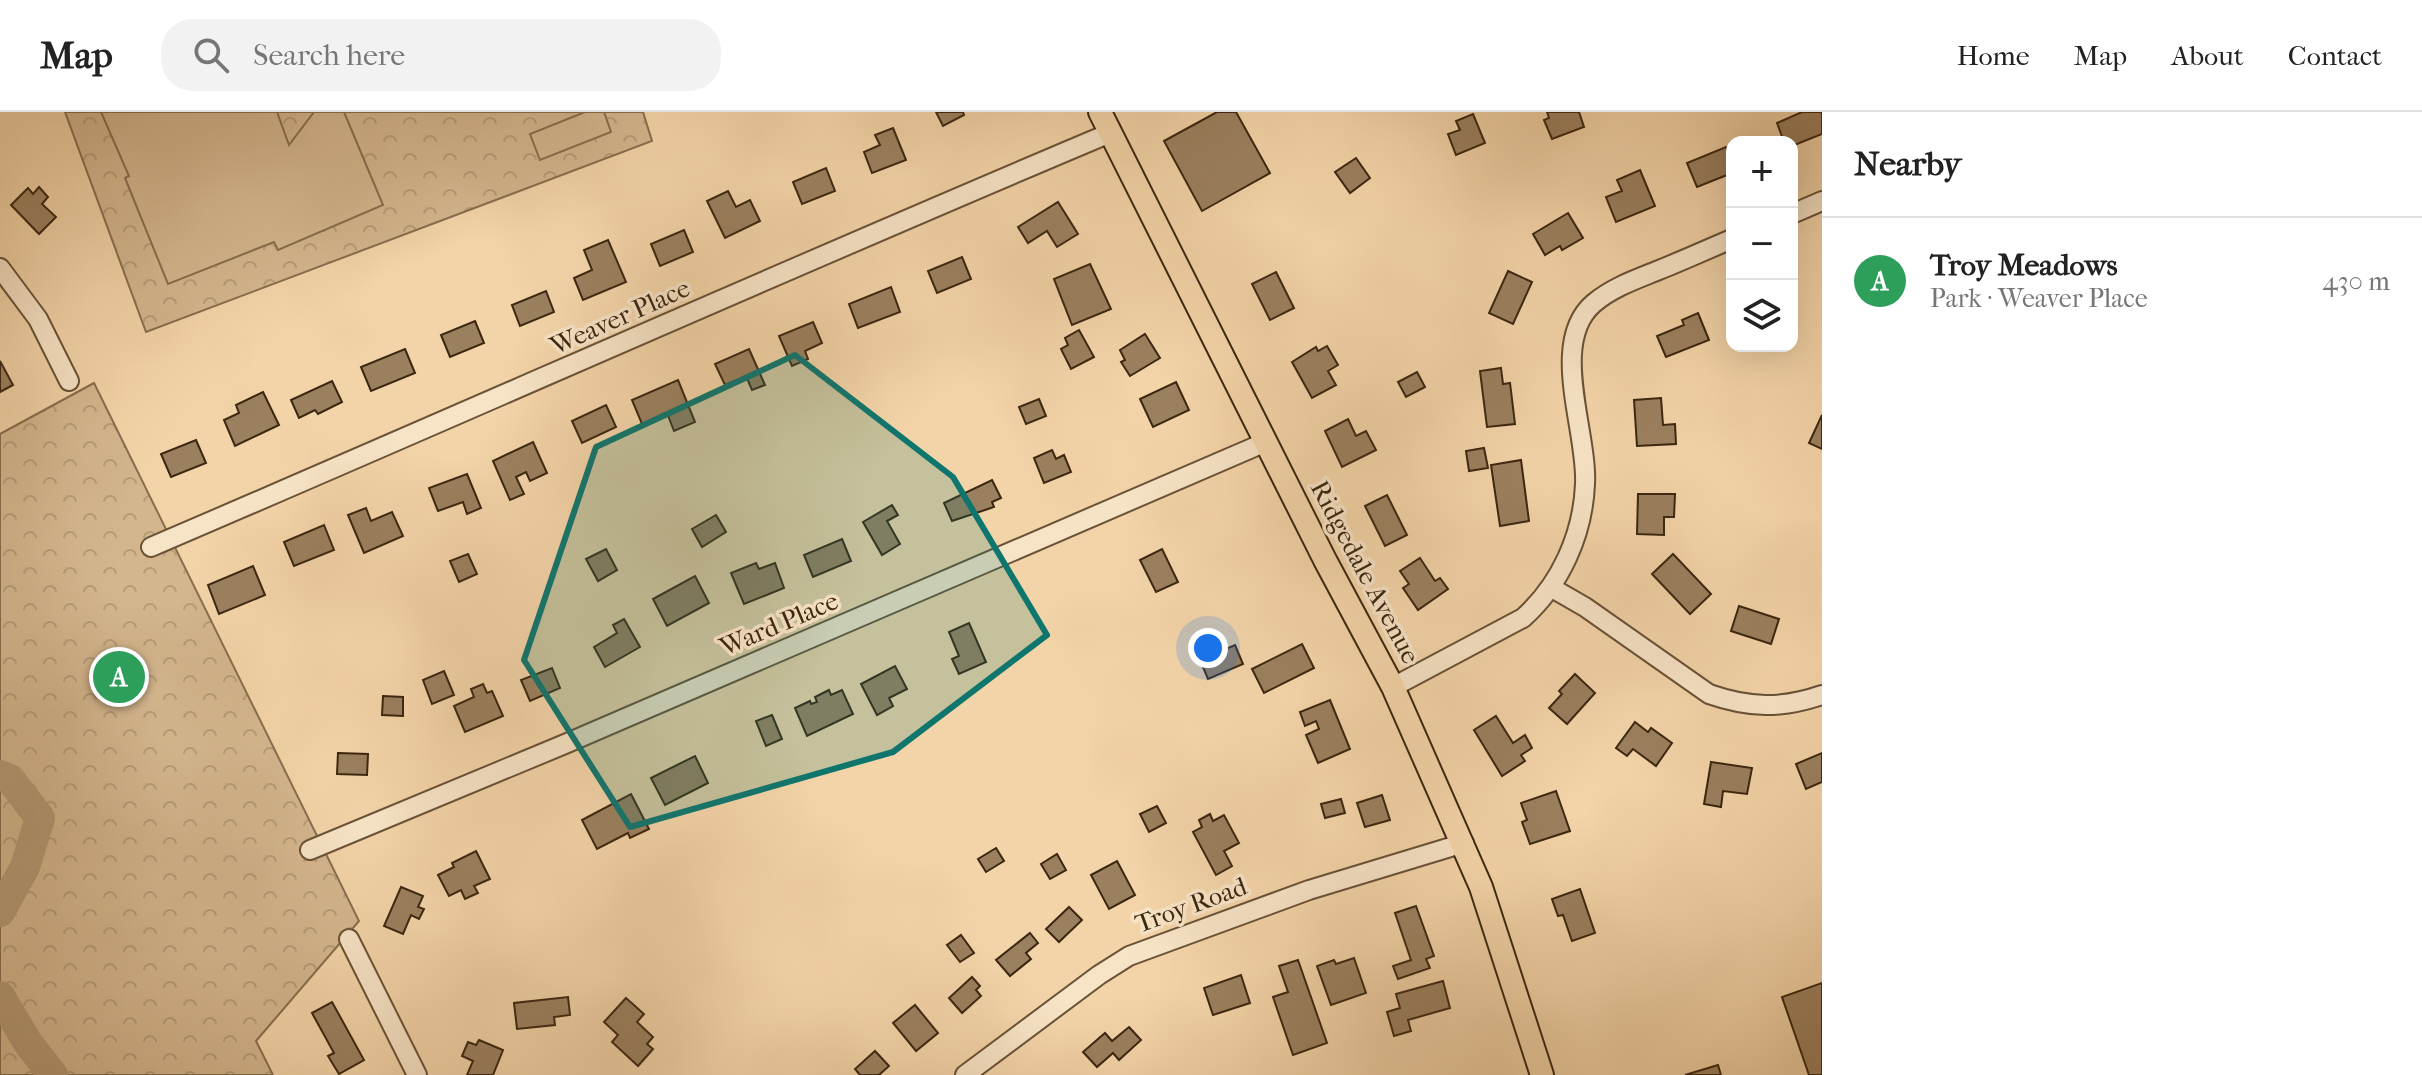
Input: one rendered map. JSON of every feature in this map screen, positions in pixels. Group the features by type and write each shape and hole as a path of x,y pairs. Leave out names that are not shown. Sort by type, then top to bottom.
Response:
{"main road":[{"name":"Ridgedale Avenue","path":"1105,122 1325,560 1393,687 1464,843 1511,975 1542,1075"}],"street":[{"name":"Weaver Place","path":"151,547 1105,122"},
{"path":"1798,211 1822,201"},
{"path":"1393,687 1523,618 1540,603 1560,575 1582,509 1585,486 1571,356 1578,325 1593,304 1611,291 1726,242"},
{"path":"0,268 38,319 69,381"},
{"name":"Ward Place","path":"310,850 579,738 1266,442"},
{"path":"1552,588 1585,607 1709,694 1754,706 1789,704 1822,695"},
{"name":"Troy Road","path":"965,1075 1129,956 1309,890 1464,843"},
{"path":"349,939 417,1075"}],"highlighted area":[{"path":"795,355 953,477 1047,635 893,752 630,827 524,660 596,447"}],"green space":[{"path":"65,112 643,112 652,141 146,332"},
{"path":"101,112 277,112 289,145 314,112 344,112 383,205 278,250 274,242 168,284 125,178 129,176"},
{"path":"585,112 604,112 611,132 540,160 530,134"},
{"path":"94,383 359,921 256,1041 273,1075 0,1075 0,434"}],"building":[{"path":"936,112 963,112 964,115 943,126"},
{"path":"1217,112 1236,112 1270,173 1202,211 1164,141"},
{"path":"1547,112 1579,112 1584,127 1552,139 1544,120 1549,118"},
{"path":"1802,112 1822,112 1822,134 1798,144 1798,136 1782,136 1777,123"},
{"path":"1473,114 1485,143 1456,155 1448,134 1460,130 1456,121"},
{"path":"893,128 906,160 872,173 864,152 880,145 875,135"},
{"path":"1726,147 1726,175 1697,187 1687,163"},
{"path":"1356,158 1370,178 1350,193 1335,172"},
{"path":"826,168 835,191 802,204 793,182"},
{"path":"1640,170 1655,206 1616,222 1606,197 1622,191 1617,180"},
{"path":"39,187 48,197 42,204 56,217 39,234 11,205 28,188 33,194"},
{"path":"728,191 736,207 750,200 760,221 725,238 707,201"},
{"path":"1058,202 1078,234 1057,247 1047,231 1028,243 1018,227"},
{"path":"1568,213 1583,238 1545,255 1533,234"},
{"path":"684,230 693,252 660,266 651,244"},
{"path":"608,240 626,282 583,300 574,278 592,270 584,250"},
{"path":"962,257 971,279 937,293 928,271"},
{"path":"1090,264 1111,309 1072,325 1054,279"},
{"path":"1508,271 1532,282 1513,324 1489,313"},
{"path":"1276,272 1294,308 1270,320 1252,284"},
{"path":"891,287 900,312 858,328 849,304"},
{"path":"546,291 554,312 520,326 512,305"},
{"path":"1698,313 1709,340 1666,357 1657,336 1684,325 1682,320"},
{"path":"475,321 484,343 450,357 441,335"},
{"path":"813,322 822,343 805,351 808,359 792,366 779,336"},
{"path":"1079,330 1094,357 1071,369 1061,349 1068,345 1065,338"},
{"path":"1145,334 1160,358 1130,376 1121,362 1125,360 1120,350"},
{"path":"1327,346 1338,365 1328,371 1336,385 1312,398 1292,362 1316,347 1318,351"},
{"path":"405,349 415,373 371,391 361,367"},
{"path":"749,349 765,385 752,390 746,376 725,385 715,364"},
{"path":"0,361 13,385 0,392"},
{"path":"1501,368 1503,384 1510,383 1515,424 1487,427 1480,371"},
{"path":"1417,372 1425,387 1406,397 1398,382"},
{"path":"678,380 695,422 674,431 667,413 642,424 632,400"},
{"path":"332,381 342,402 318,414 315,410 299,418 291,400"},
{"path":"1176,382 1189,410 1153,427 1140,399"},
{"path":"263,392 279,425 235,446 224,420 239,413 236,405"},
{"path":"1661,398 1663,425 1675,424 1676,444 1637,446 1634,400"},
{"path":"1039,399 1046,416 1026,424 1019,407"},
{"path":"606,405 616,427 582,443 572,421"},
{"path":"1822,415 1822,449 1809,443"},
{"path":"1348,419 1356,436 1366,431 1376,450 1342,467 1325,431"},
{"path":"196,440 206,463 171,477 161,454"},
{"path":"533,442 547,473 530,481 526,472 516,477 524,494 510,500 493,461"},
{"path":"1484,448 1488,468 1469,471 1466,451"},
{"path":"1052,450 1056,459 1064,455 1071,472 1044,483 1034,458"},
{"path":"1521,460 1529,521 1500,526 1491,465"},
{"path":"467,474 481,508 467,514 463,502 438,511 429,488"},
{"path":"992,480 1001,498 992,502 994,507 952,521 944,503"},
{"path":"1638,494 1675,494 1674,517 1664,517 1664,535 1637,534"},
{"path":"1387,495 1407,535 1385,546 1365,506"},
{"path":"892,505 898,515 887,521 900,544 882,555 863,522"},
{"path":"366,508 371,521 392,512 403,536 364,553 348,515"},
{"path":"716,515 726,532 702,547 692,529"},
{"path":"324,525 334,550 294,566 284,542"},
{"path":"842,539 851,561 813,577 804,555"},
{"path":"606,549 617,570 598,581 586,559"},
{"path":"1162,549 1178,582 1156,592 1140,560"},
{"path":"468,554 477,574 459,582 450,561"},
{"path":"1673,554 1711,594 1690,614 1652,574"},
{"path":"1420,558 1435,581 1440,578 1448,589 1418,610 1403,588 1409,584 1400,571"},
{"path":"756,563 759,569 775,563 784,588 744,604 731,573"},
{"path":"253,566 265,595 219,614 208,585"},
{"path":"695,576 709,603 667,626 653,599"},
{"path":"1739,606 1779,619 1771,644 1731,631"},
{"path":"624,619 640,647 605,667 594,647 617,633 613,625"},
{"path":"969,623 986,662 959,674 952,659 959,656 949,632"},
{"path":"1302,644 1314,668 1264,693 1252,669"},
{"path":"1235,645 1243,664 1208,679 1200,660"},
{"path":"895,666 907,689 889,698 893,706 877,715 861,684"},
{"path":"552,668 560,688 530,701 521,680"},
{"path":"444,671 454,695 432,704 423,680"},
{"path":"1575,674 1595,693 1567,724 1549,708"},
{"path":"483,684 487,693 492,691 503,716 465,732 454,706 474,697 471,689"},
{"path":"829,690 831,695 842,690 853,714 807,736 795,708 810,701 811,704 817,702 815,697"},
{"path":"383,696 403,697 403,716 382,715"},
{"path":"1330,700 1350,749 1318,763 1306,735 1319,729 1316,721 1305,726 1300,712"},
{"path":"772,715 782,739 766,746 756,721"},
{"path":"1496,716 1513,743 1525,735 1532,748 1521,755 1525,761 1502,776 1474,730"},
{"path":"1635,722 1648,732 1651,728 1672,743 1656,766 1633,749 1627,756 1616,748"},
{"path":"338,753 368,754 367,775 337,774"},
{"path":"1822,753 1822,782 1806,789 1796,764"},
{"path":"695,756 708,783 665,805 651,778"},
{"path":"1711,762 1752,768 1747,794 1723,791 1721,807 1704,804"},
{"path":"1556,791 1570,831 1530,844 1522,822 1527,820 1521,803"},
{"path":"631,794 649,829 630,838 628,833 597,849 582,820"},
{"path":"1382,795 1390,820 1365,827 1357,803"},
{"path":"1341,799 1345,813 1325,818 1321,804"},
{"path":"1157,806 1166,823 1149,832 1140,814"},
{"path":"1210,814 1213,821 1224,815 1239,843 1224,851 1232,866 1216,875 1193,832 1202,827 1199,820"},
{"path":"996,848 1004,861 986,872 978,859"},
{"path":"476,851 490,879 474,886 478,893 465,899 461,890 449,896 438,875 454,867 452,863"},
{"path":"1057,854 1066,870 1050,879 1041,864"},
{"path":"1117,861 1135,895 1109,909 1091,875"},
{"path":"401,887 423,896 418,907 424,909 419,919 411,915 403,934 384,926"},
{"path":"1580,889 1595,933 1572,941 1563,915 1558,916 1552,899"},
{"path":"1416,906 1434,956 1426,959 1430,968 1398,979 1393,966 1411,960 1395,913"},
{"path":"1069,907 1082,920 1059,942 1046,929"},
{"path":"1030,933 1038,943 1026,953 1031,959 1010,976 996,960"},
{"path":"961,935 974,953 960,962 947,945"},
{"path":"1354,958 1366,993 1331,1005 1317,966"},
{"path":"1298,960 1327,1043 1293,1055 1273,997 1288,992 1279,966"},
{"path":"1241,975 1250,1003 1213,1015 1204,988"},
{"path":"972,977 980,986 976,990 981,996 962,1013 949,998"},
{"path":"1443,981 1450,1008 1408,1020 1411,1031 1394,1036 1387,1012 1400,1008 1396,994"},
{"path":"1822,983 1822,1075 1809,1075 1782,997"},
{"path":"568,997 570,1015 554,1017 555,1025 517,1029 514,1003"},
{"path":"626,998 644,1014 637,1022 653,1037 647,1044 653,1049 638,1066 612,1042 618,1035 604,1022"},
{"path":"332,1002 364,1060 339,1074 328,1056 334,1053 312,1013"},
{"path":"915,1005 938,1033 916,1051 893,1023"},
{"path":"1129,1027 1141,1040 1119,1060 1113,1053 1097,1067 1083,1052 1105,1033 1112,1041"},
{"path":"479,1040 503,1050 493,1075 467,1075 473,1061 462,1056 468,1042 476,1045"},
{"path":"875,1051 889,1066 879,1075 860,1075 855,1069"},
{"path":"1718,1065 1721,1075 1685,1075"}],"waterway":[{"path":"0,775 10,779 40,818 25,867 0,912"},
{"path":"0,996 28,1043 53,1075"}],"place":[{"name":"Troy Meadows","path":"119,677"}]}
